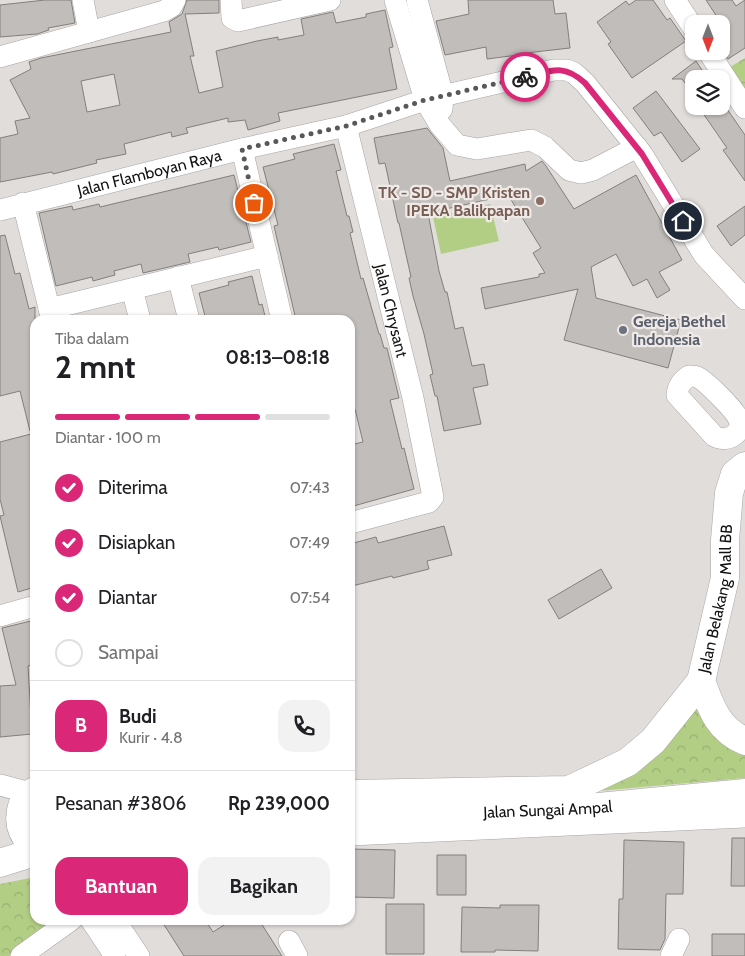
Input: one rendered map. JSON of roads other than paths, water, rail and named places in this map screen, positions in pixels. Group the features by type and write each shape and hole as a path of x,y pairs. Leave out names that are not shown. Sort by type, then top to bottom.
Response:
{"main road":[{"name":"Jalan Belakang Mall BB","path":"569,790 628,762 652,741 701,681 724,578 729,493 736,474 745,466"},
{"path":"701,681 710,706 721,725 737,738 745,741"},
{"name":"Jalan Sungai Ampal","path":"355,794 569,790"},
{"name":"Jalan Sungai Ampal","path":"355,818 588,808 745,793"},
{"path":"0,834 30,796"},
{"path":"30,796 20,814 21,826 26,837 30,841"},
{"path":"0,863 30,854"}],"street":[{"path":"83,0 89,32"},
{"path":"0,57 164,11 171,7 175,0"},
{"path":"231,0 232,18 238,21 330,0"},
{"path":"395,0 434,98"},
{"path":"417,0 440,124 457,145 477,149 531,140 545,147 569,170 580,173 593,170 637,147"},
{"path":"675,0 685,15"},
{"path":"714,60 745,108"},
{"name":"Jalan Flamboyan Raya","path":"0,210 242,149 346,126 434,98 554,70 567,70 574,73 585,83 637,147 704,255 745,299"},
{"name":"Jalan Chrysant","path":"346,126 413,398 433,497 429,502 355,522"},
{"path":"242,149 281,315"},
{"path":"23,203 51,314 132,288 267,256"},
{"path":"178,277 188,315"},
{"path":"132,288 139,315"},
{"path":"0,616 30,607"},
{"path":"0,785 30,796"},
{"path":"355,835 745,817"},
{"path":"21,956 64,925"},
{"path":"95,925 115,956"},
{"path":"117,925 139,956"}],"place":[{"name":"TK - SD - SMP Kristen IPEKA Balikpapan","path":"540,201"},
{"name":"Gereja Bethel Indonesia","path":"623,330"}]}
